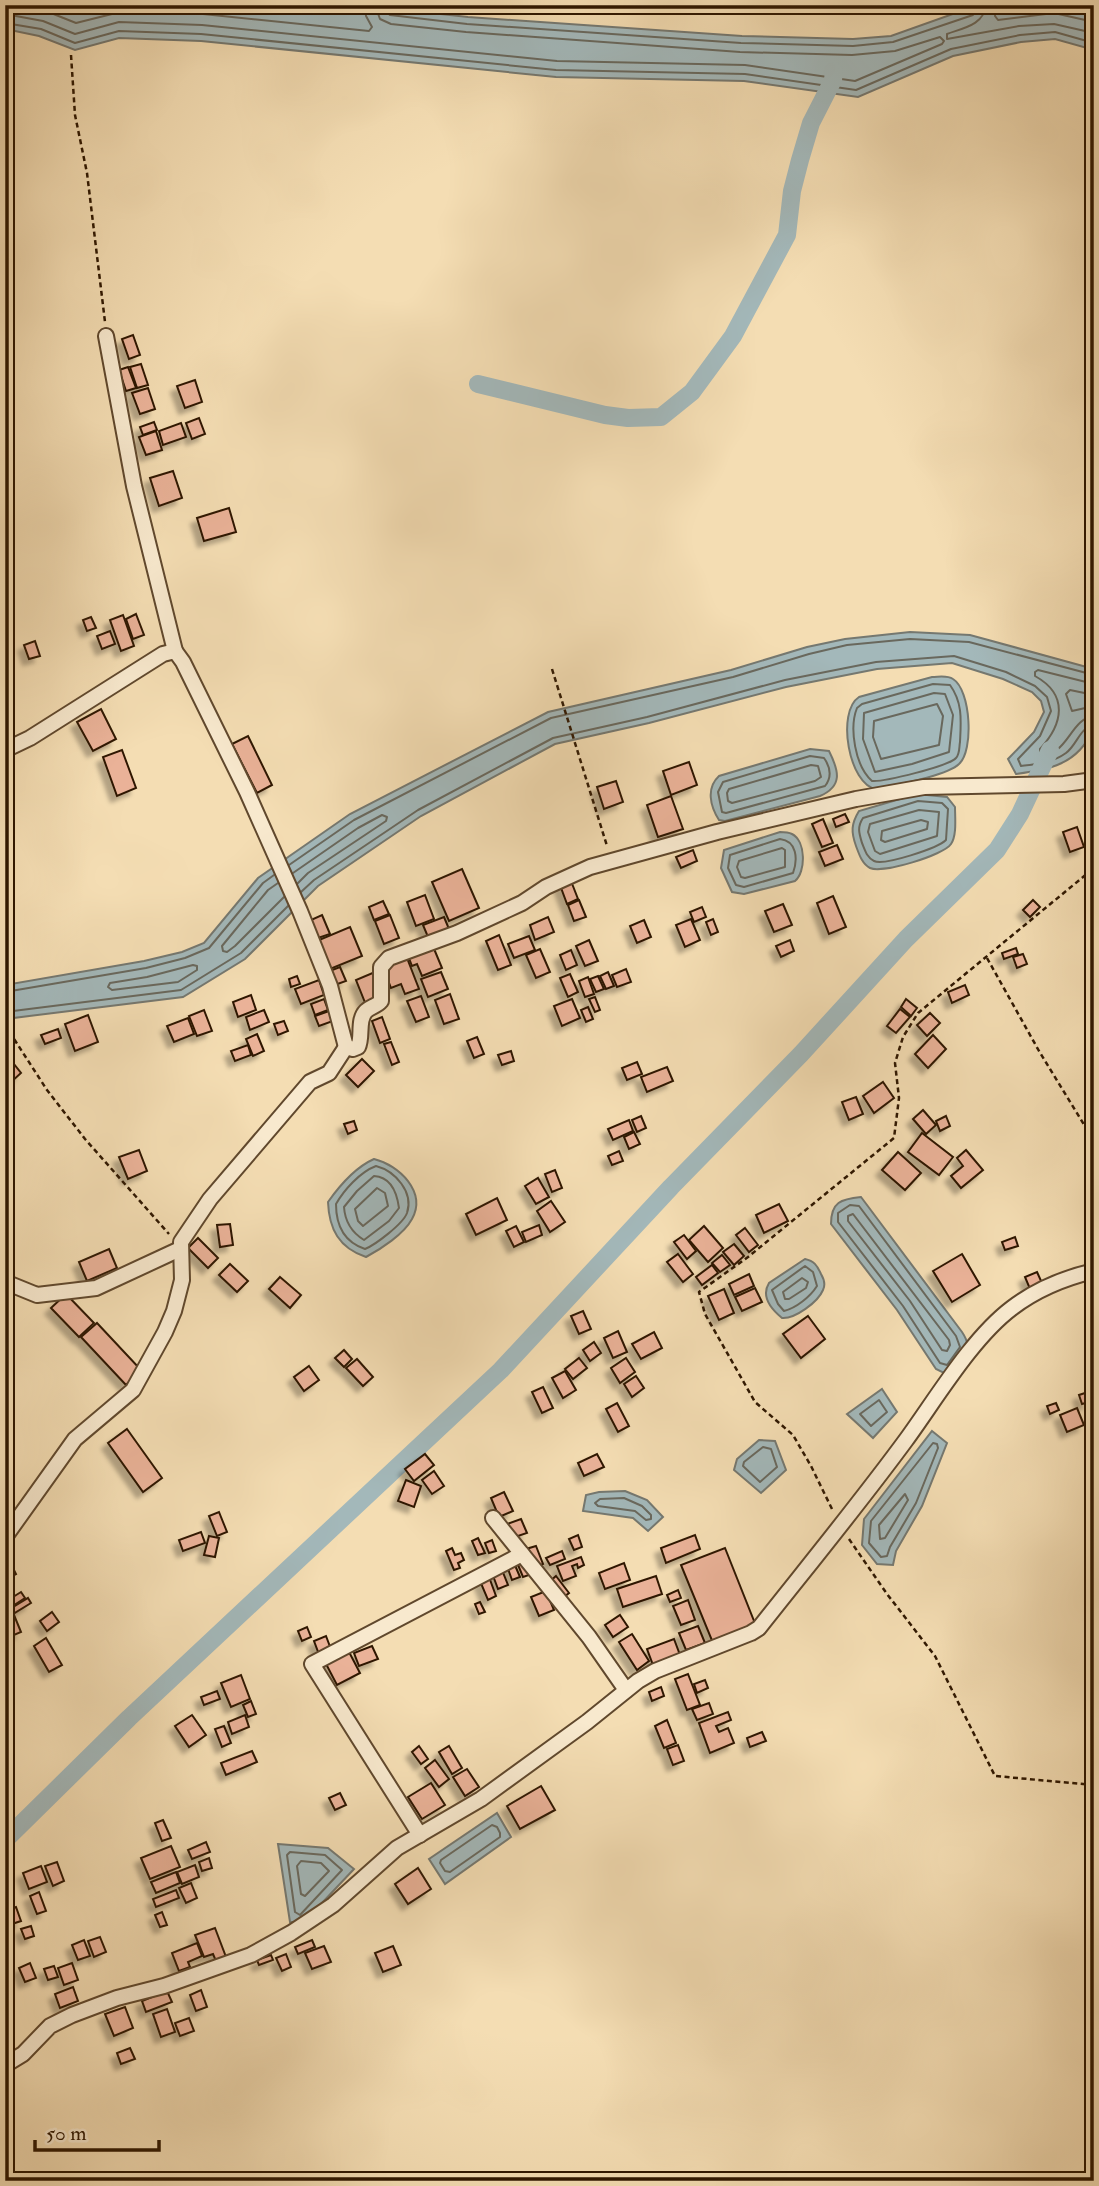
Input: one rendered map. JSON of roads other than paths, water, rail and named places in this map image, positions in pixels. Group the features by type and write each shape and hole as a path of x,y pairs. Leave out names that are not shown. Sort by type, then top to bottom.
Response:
{"street":[{"path":"5,1537 75,1438 133,1390 174,1311 182,1280 180,1249 183,1239 210,1199 310,1082 329,1073 346,1047 330,985 300,911 271,844 183,662 175,651 134,486 106,336"},
{"path":"5,750 30,738 163,653 175,651"},
{"path":"346,1047 358,1047 361,1042 362,1019 366,1011 381,1001 382,967 389,958 457,933 590,867 717,832 924,786 1064,784 1094,780"},
{"path":"5,1282 37,1295 96,1288 180,1249"},
{"path":"5,2065 23,2054 50,2026 117,1998 164,1986 251,1955 291,1933 334,1905 397,1847 481,1799 655,1671 759,1628 989,1331 1011,1308 1033,1294 1066,1278 1094,1271"},
{"path":"493,1518 589,1637 626,1690"},
{"path":"420,1835 312,1664 522,1554"}],"water":[{"path":"5,5 359,5 468,17 742,36 853,39 891,36 978,5 1094,5 1094,50 1055,39 1021,42 953,56 858,97 744,81 556,77 201,41 119,38 75,50 39,36 5,29"},
{"path":"910,632 970,635 1094,669 1093,730 1071,758 1051,767 1016,774 1008,759 1034,732 1044,712 1041,701 1032,692 1003,679 952,663 877,669 786,687 649,723 555,744 421,816 318,886 245,959 183,997 5,1019 5,985 144,961 182,952 204,943 258,878 350,814 548,712 731,670 807,647 845,639"},
{"path":"932,677 953,679 964,695 968,734 964,757 953,768 932,776 876,789 867,785 859,775 849,747 848,717 852,705 859,697"},
{"path":"810,749 829,751 837,771 833,788 820,796 725,821 719,820 713,809 711,792 719,776"},
{"path":"917,794 947,797 955,807 955,831 951,844 937,853 899,866 870,868 863,861 853,836 853,824 859,811"},
{"path":"780,832 792,834 800,843 803,864 799,877 795,881 744,894 732,892 721,868 724,850"},
{"path":"374,1159 393,1167 408,1181 416,1199 416,1209 412,1219 398,1236 366,1257 342,1243 337,1236 328,1202 349,1177"},
{"path":"861,1197 964,1336 967,1344 965,1352 955,1365 944,1373 936,1369 897,1310 831,1224 833,1211 838,1203"},
{"path":"805,1259 818,1268 824,1280 824,1288 806,1309 782,1318 768,1302 767,1288 769,1283"},
{"path":"882,1389 897,1412 873,1438 847,1414"},
{"path":"932,1431 947,1443 922,1506 896,1551 893,1565 877,1564 862,1545 864,1519"},
{"path":"759,1440 775,1441 786,1470 761,1493 734,1470 737,1459"},
{"path":"625,1491 647,1500 663,1517 648,1531 633,1518 583,1511 586,1495"},
{"path":"497,1813 511,1837 445,1884 429,1859"},
{"path":"278,1844 328,1848 354,1869 304,1922 290,1922"}],"waterway":[{"path":"478,384 605,415 628,418 661,417 692,392 733,336 787,235 792,191 800,160 811,123 833,80 834,71"},
{"path":"5,1840 129,1718 501,1370 671,1187 801,1054 906,939 997,850 1020,814 1050,750"}]}
